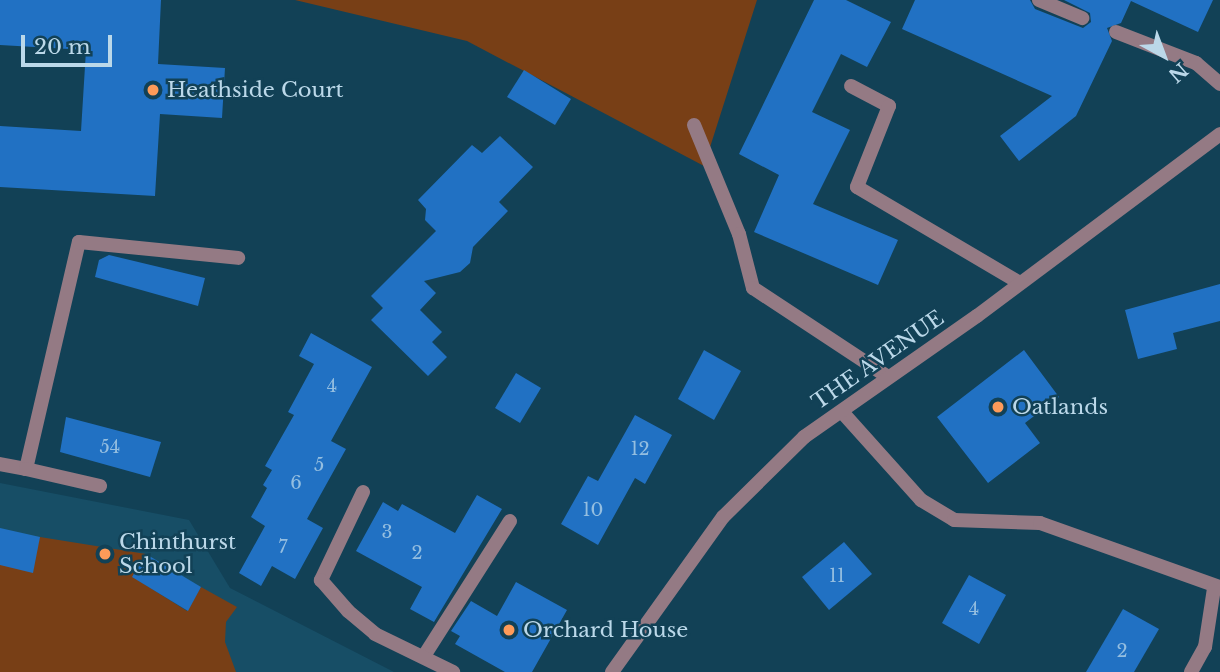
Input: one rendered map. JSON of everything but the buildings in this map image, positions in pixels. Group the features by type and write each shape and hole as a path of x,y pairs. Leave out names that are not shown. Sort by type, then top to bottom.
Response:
{"street":[{"path":"1039,0 1082,18"},
{"path":"1116,32 1196,63 1220,84"},
{"path":"851,86 890,106 857,187 1020,283"},
{"path":"694,125 739,234 753,288 888,377"},
{"name":"THE AVENUE","path":"612,672 723,517 804,437 843,413 888,377 1020,283 1220,134"},
{"path":"26,469 79,242 237,258"},
{"path":"843,413 921,500 954,520 1040,523 1217,587 1205,647 1191,672"},
{"path":"0,464 100,486"},
{"path":"363,492 321,580 348,611 375,634 453,672"},
{"path":"424,656 510,522"}],"shaded area":[{"path":"295,0 757,0 704,166 467,41"},
{"name":"Chinthurst School","path":"0,483 189,520 230,588 394,672 0,672"},
{"path":"40,537 146,554 133,577 187,611 201,587 237,607 226,622 225,642 236,672 0,672 0,565"}],"place":[{"name":"Heathside Court","path":"153,90"},
{"name":"Oatlands","path":"998,407"},
{"name":"Chinthurst School","path":"105,554"},
{"name":"Orchard House","path":"509,630"}]}
